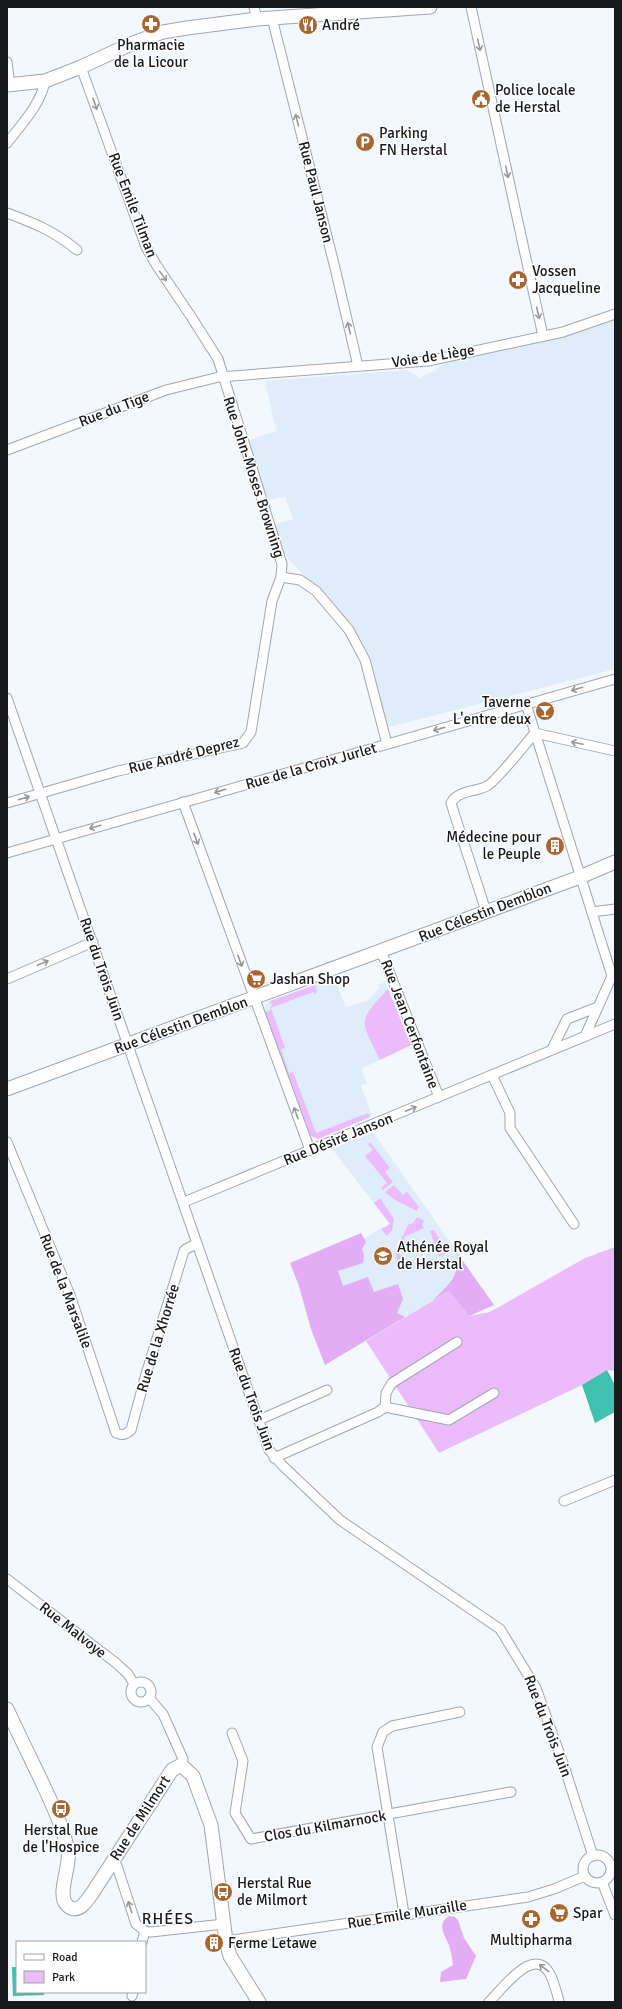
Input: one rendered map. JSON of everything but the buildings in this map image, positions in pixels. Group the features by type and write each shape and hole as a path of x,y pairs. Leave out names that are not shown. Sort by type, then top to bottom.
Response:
{"street":[{"path":"7,62 9,85 45,81 82,67 133,43 163,32 256,13 272,18 356,10 430,7"},
{"path":"470,7 543,336"},
{"name":"Rue Paul Janson","path":"272,18 358,366"},
{"name":"Rue Emile Tilman","path":"82,67 146,247 210,345 218,359 223,377"},
{"path":"7,143 41,96 45,81"},
{"path":"7,213 36,223 58,234 77,250"},
{"name":"Voie de Liège","path":"223,377 428,361 580,327 615,314"},
{"name":"Rue du Tige","path":"7,450 166,390 223,377"},
{"name":"Rue John-Moses Browning","path":"223,377 282,564 281,577"},
{"path":"281,577 300,580 316,591 349,630 365,660 387,744"},
{"name":"Rue André Deprez","path":"7,803 118,771 243,743 251,732 272,601 281,577"},
{"name":"Rue de la Croix Jurlet","path":"7,853 615,679"},
{"name":"Rue du Trois Juin","path":"7,698 93,942 127,1045 184,1202 196,1244 269,1450 274,1458 340,1520 500,1629 536,1688 563,1763 593,1856"},
{"path":"526,704 580,877 614,976 585,1036"},
{"path":"535,733 615,751"},
{"path":"486,911 451,803 453,799 461,794 488,786 535,733"},
{"path":"183,802 253,998 310,1150"},
{"name":"Rue Célestin Demblon","path":"7,1089 580,877 615,862"},
{"path":"592,912 615,909"},
{"path":"7,979 93,942"},
{"name":"Rue Jean Cerfontaine","path":"381,951 439,1098"},
{"path":"552,1049 567,1019 598,1007"},
{"name":"Rue Désiré Janson","path":"184,1202 439,1098 552,1049 615,1024"},
{"path":"492,1075 510,1113 510,1128 574,1224"},
{"name":"Rue de la Marsalile","path":"7,1142 70,1295 116,1433 124,1435"},
{"name":"Rue de la Xhorrée","path":"124,1435 131,1430 133,1426 146,1374 184,1251 186,1248 196,1244"},
{"path":"385,1407 386,1393 392,1383 457,1342"},
{"path":"259,1420 327,1390"},
{"path":"274,1458 378,1412 385,1407 449,1420 494,1394"},
{"path":"564,1501 615,1480"},
{"name":"Rue Malvoye","path":"7,1579 116,1663 128,1674 134,1684 131,1690 135,1700 142,1702 149,1698"},
{"path":"134,1684 144,1682 149,1685 152,1692 149,1698 163,1714 183,1759"},
{"name":"Rue de Milmort","path":"7,1709 63,1827 69,1854 62,1895 65,1903 71,1908 77,1909 83,1907 163,1781 172,1770 181,1765 193,1776 211,1825 226,1941 230,1956 258,2002"},
{"path":"404,1914 377,1748 383,1732 392,1726 460,1712"},
{"name":"Clos du Kilmarnock","path":"232,1733 243,1761 235,1813 251,1839 511,1792"},
{"path":"593,1856 602,1856 612,1859 609,1875 602,1882 591,1881 585,1876 583,1866 585,1862 593,1856"},
{"path":"113,1860 117,1866 136,1924 145,1931 151,1932 224,1924"},
{"name":"Rue Emile Muraille","path":"226,1941 528,1897 554,1890 585,1876"},
{"path":"602,1882 615,1915"},
{"path":"142,1941 145,1931"},
{"path":"489,2002 523,1969 533,1963 541,1964 550,1972 559,2002"}],"shaded area":[{"path":"615,319 615,669 385,728 367,652 352,625 290,561 281,546 274,525 293,519 285,496 266,501 246,441 276,431 265,381 406,370 418,376 419,379 426,374 436,371 437,368 448,362 582,331"},
{"path":"334,978 346,1007 367,1001 380,988 378,985 385,982 411,1045 361,1069 367,1083 361,1086 372,1116 318,1139 311,1136 264,1009 267,1002"},
{"name":"Athénée Royal de Herstal","path":"373,1132 494,1305 469,1316 449,1291 325,1365 311,1329 299,1286 290,1263 343,1241 346,1248 390,1224 332,1149"},
{"path":"361,1233 366,1242 362,1249 364,1255 363,1263 338,1271 343,1286 368,1277 374,1292 398,1284 403,1299 397,1313 405,1317 325,1365 311,1329 299,1286 290,1263"},
{"path":"457,1253 494,1305 469,1316 449,1291 433,1300 452,1280 457,1268"},
{"path":"607,1370 615,1385 615,1412 595,1423 582,1385"},
{"path":"449,1916 455,1917 458,1920 464,1938 476,1956 466,1979 440,1982 441,1972 453,1965 449,1945 442,1926 445,1919"},
{"path":"12,1967 16,1967 16,1993 44,1993 44,1995 13,1996"}],"green space":[{"path":"315,985 317,992 314,994 313,992 271,1008 285,1048 281,1049 289,1073 293,1072 316,1133 368,1113 370,1117 318,1139 311,1136 265,1012 271,1010 270,1007 272,1006 270,1001"},
{"path":"388,989 411,1045 380,1060 369,1037 365,1022 366,1016"},
{"path":"370,1142 390,1168 385,1172 393,1182 383,1190 381,1188 387,1183 365,1156 373,1150 368,1144"},
{"path":"394,1185 403,1195 407,1192 419,1207 417,1211 395,1200 385,1192"},
{"path":"380,1198 394,1219 392,1230 387,1236 381,1229 390,1224 374,1203"},
{"path":"417,1217 424,1221 422,1224 424,1228 404,1237 406,1244 399,1250 401,1258 397,1260 395,1253 408,1225 413,1223"},
{"path":"434,1230 445,1248 443,1255 439,1256 430,1231"},
{"path":"615,1247 615,1371 607,1370 582,1385 439,1453 366,1341 449,1291 469,1316 490,1312 585,1258"}],"place":[{"name":"Pharmacie de la Licour","path":"151,24"},
{"name":"André","path":"308,25"},
{"name":"Police locale de Herstal","path":"481,99"},
{"name":"Parking FN Herstal","path":"365,142"},
{"name":"Vossen Jacqueline","path":"518,280"},
{"name":"Taverne L'entre deux","path":"545,711"},
{"name":"Médecine pour le Peuple","path":"555,846"},
{"name":"Jashan Shop","path":"256,979"},
{"name":"Athénée Royal de Herstal","path":"383,1256"},
{"name":"Herstal Rue de l'Hospice","path":"61,1809"},
{"name":"Herstal Rue de Milmort","path":"223,1892"},
{"name":"Spar","path":"559,1913"},
{"name":"Multipharma","path":"531,1919"},
{"name":"Ferme Letawe","path":"214,1943"}],"district":[{"name":"RHÉES","path":"168,1918"}]}
